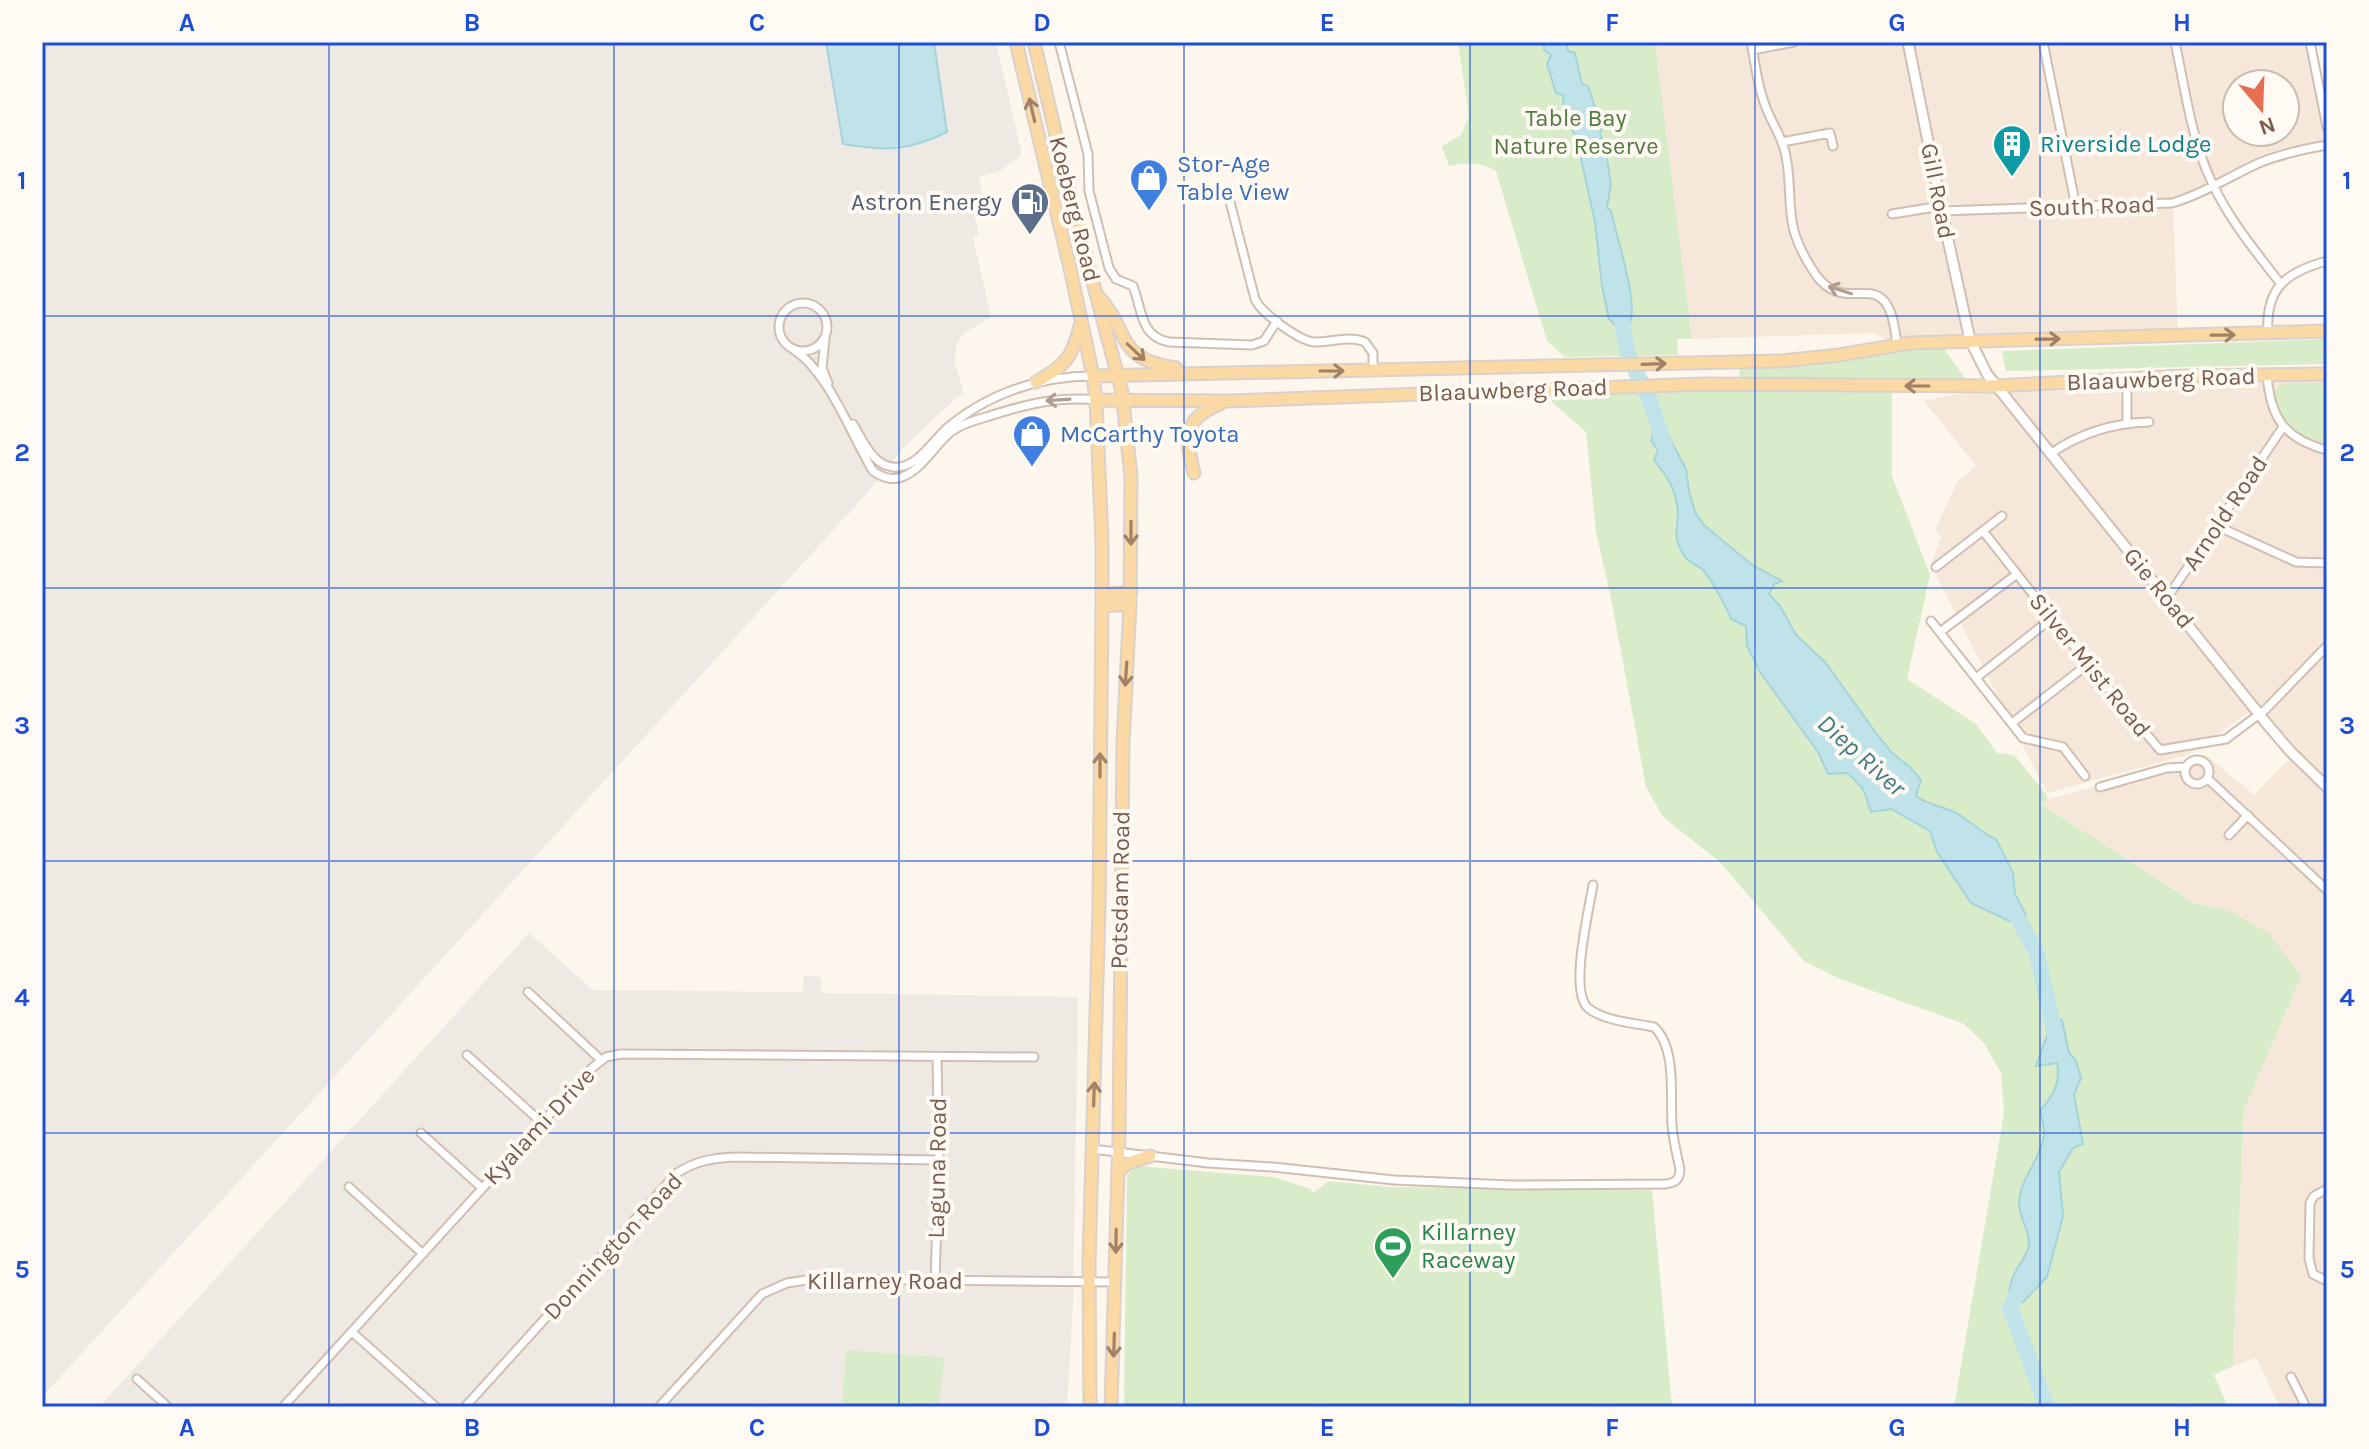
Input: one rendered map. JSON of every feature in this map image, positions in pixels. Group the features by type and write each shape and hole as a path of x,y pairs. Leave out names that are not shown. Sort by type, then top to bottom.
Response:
{"main road":[{"name":"Koeberg Road","path":"1016,42 1093,376"},
{"name":"Koeberg Road","path":"1034,42 1118,375"},
{"path":"1095,292 1107,307 1126,344 1137,356 1157,365 1204,372"},
{"path":"1036,382 1067,361 1081,322"},
{"name":"Blaauwberg Road","path":"1093,376 1805,360 1897,344 2327,331"},
{"name":"Blaauwberg Road","path":"1096,400 1228,401 1704,384 1995,386 2327,374"},
{"name":"Potsdam Road","path":"1111,1407 1119,1152 1123,743 1130,598 1131,477 1118,375"},
{"name":"Potsdam Road","path":"1090,1407 1089,1282 1099,908 1102,601 1093,376"},
{"path":"1194,473 1187,444 1190,427 1203,412 1228,401"},
{"path":"1102,601 1130,598"},
{"path":"1118,1172 1128,1163 1150,1156"}],"street":[{"path":"1059,42 1088,154 1089,191 1109,268 1113,277 1134,289 1145,326 1164,341 1252,345 1264,341 1277,321"},
{"path":"1794,42 1752,46 1763,101 1782,142 1790,179 1794,231 1815,274 1831,289 1849,295 1879,296 1883,299 1890,312 1897,344"},
{"name":"Gill Road","path":"1908,42 1970,340 1995,386"},
{"path":"2043,42 2076,207"},
{"path":"2175,42 2195,138 2214,186 2240,231 2280,283"},
{"path":"2310,42 2327,127"},
{"path":"1782,142 1830,133 1833,146"},
{"name":"South Road","path":"1892,214 1942,208 2172,203 2261,162 2286,153 2327,145"},
{"path":"1228,194 1260,308 1312,342 1355,339 1365,342 1373,353 1373,371"},
{"path":"2268,334 2267,309 2280,283 2301,270 2327,261"},
{"path":"807,303 821,309 828,323 821,358 825,377 871,453 884,465 895,467 895,479 882,477 873,471 817,373 793,349 782,340 779,326 782,314 795,304 807,303"},
{"path":"793,349 811,350 825,339"},
{"path":"2267,374 2272,410 2283,427 2297,439 2327,450"},
{"name":"Blaauwberg Road","path":"895,467 919,457 966,413 1013,389 1036,382 1093,376"},
{"path":"2127,380 2127,423"},
{"name":"Gie Road","path":"1995,386 2290,751 2327,787"},
{"name":"Blaauwberg Road","path":"895,479 907,475 958,427 1038,401 1096,400"},
{"path":"2050,454 2076,438 2117,424 2149,422"},
{"name":"Arnold Road","path":"2167,598 2283,427"},
{"path":"1936,567 2002,516"},
{"path":"2217,526 2296,562 2327,563"},
{"name":"Silver Mist Road","path":"1983,531 2160,750 2226,739 2260,714"},
{"path":"1940,632 2017,574"},
{"path":"1976,678 2052,618"},
{"path":"1931,621 2026,740 2063,747 2085,776"},
{"path":"2260,714 2327,646"},
{"path":"2012,723 2088,664"},
{"path":"2100,787 2167,768 2186,767 2196,760 2204,763 2208,770 2207,778 2200,783 2189,781 2185,774 2186,767"},
{"path":"2207,778 2327,890"},
{"path":"2229,835 2248,815"},
{"path":"1092,1149 1394,1180 1511,1185 1675,1182 1680,1169 1672,1129 1670,1065 1657,1028 1595,1013 1584,1004 1580,994 1580,963 1593,885"},
{"path":"528,992 601,1060"},
{"name":"Kyalami Drive","path":"283,1407 601,1060 621,1054 1034,1057"},
{"path":"467,1055 541,1122"},
{"name":"Laguna Road","path":"935,1280 939,1160 937,1057"},
{"path":"421,1133 482,1188"},
{"name":"Donnington Road","path":"465,1407 677,1173 687,1166 711,1158 737,1157 939,1160"},
{"path":"349,1187 423,1254"},
{"path":"2327,1189 2314,1196 2310,1203 2309,1259 2313,1274 2327,1281"},
{"name":"Killarney Road","path":"659,1407 746,1310 762,1294 777,1286 813,1279 1115,1282"},
{"path":"352,1332 436,1407"},
{"path":"2291,1377 2306,1407"},
{"path":"137,1379 168,1407"}],"shaded area":[{"path":"42,42 996,42 1021,156 1000,171 979,177 983,198 971,201 979,235 973,237 991,317 963,334 956,346 955,363 964,393 906,445 868,492 42,1397"},
{"path":"1655,42 2310,42 2327,127 2327,163 2324,146 2286,153 2173,203 2178,336 1897,344 1873,333 1692,339"},
{"path":"2327,374 2327,782 2256,707 2190,754 2047,793 1931,565 1941,537 1935,530 1957,482 1976,466 1924,401 2004,385"},
{"path":"2206,755 2254,795 2290,758 2327,795 2327,1407 2280,1407 2256,1358 2233,1366 2244,1110 2301,976 2230,911 2194,903 2039,802"},
{"path":"529,933 593,990 803,992 804,976 821,977 821,993 1078,997 1073,1306 1067,1407 99,1407"}],"green space":[{"name":"Table Bay Nature Reserve","path":"1458,42 1655,42 1692,339 1677,339 1678,355 1565,357 1547,341 1496,171 1473,164 1449,166 1442,146 1461,135 1469,116"},
{"path":"2327,339 2327,364 2006,371 2002,351"},
{"path":"1942,346 1967,381 1741,381 1738,364 1901,347"},
{"path":"2284,383 2327,383 2327,445 2299,434 2279,413 2274,393"},
{"path":"1892,386 1892,476 1930,575 1907,679 1976,724 1997,753 2014,755 2046,794 2048,800 2040,803 2194,903 2230,911 2270,934 2301,976 2244,1110 2233,1366 2214,1375 2228,1407 1954,1407 2004,1113 2001,1073 1984,1043 1964,1024 1840,979 1804,961 1720,862 1663,817 1646,787 1596,532 1586,432 1552,402 1549,389"},
{"name":"Killarney Raceway","path":"1137,1166 1273,1177 1310,1189 1313,1193 1329,1181 1390,1187 1652,1190 1672,1407 1124,1407 1127,1175"},
{"path":"846,1350 944,1358 939,1407 842,1407"}],"water":[{"path":"826,42 934,42 947,132 920,143 896,148 843,144"},
{"path":"1544,42 1567,42 1568,51 1575,53 1582,84 1588,86 1597,113 1605,116 1600,134 1611,184 1607,208 1611,211 1626,270 1632,302 1629,325 1617,327 1609,319 1595,222 1577,141 1564,109 1563,95 1556,93 1547,64 1551,55 1544,50"},
{"path":"1654,430 1669,437 1686,469 1695,512 1704,525 1752,565 1782,581 1774,584 1769,594 1780,606 1796,635 1825,662 1892,753 1921,780 1916,796 1958,814 1996,839 2013,873 2015,894 2026,915 2009,921 1971,903 1937,852 1930,831 1891,809 1871,812 1863,789 1848,773 1828,774 1818,752 1760,672 1747,646 1746,626 1731,619 1705,573 1683,554 1676,534 1678,511 1675,497 1654,460 1658,450 1651,441"},
{"path":"2062,1020 2069,1053 2076,1061 2081,1078 2074,1095 2083,1144 2073,1148 2059,1172 2063,1216 2047,1277 2023,1302 2010,1308 2011,1281 2029,1243 2019,1200 2044,1136 2040,1111 2052,1094 2058,1077 2057,1063 2036,1066 2052,1022"}],"waterway":[{"name":"Diep River","path":"1620,307 1627,352 1649,399 1667,452"},
{"name":"Diep River","path":"2007,899 2036,951 2057,1042"},
{"name":"Diep River","path":"2019,1290 2010,1308 2047,1407"}],"place":[{"name":"Riverside Lodge","path":"2012,178"},
{"name":"Stor-Age Table View","path":"1149,212"},
{"name":"Astron Energy","path":"1030,236"},
{"name":"McCarthy Toyota","path":"1032,468"},
{"name":"Killarney Raceway","path":"1393,1280"}]}
